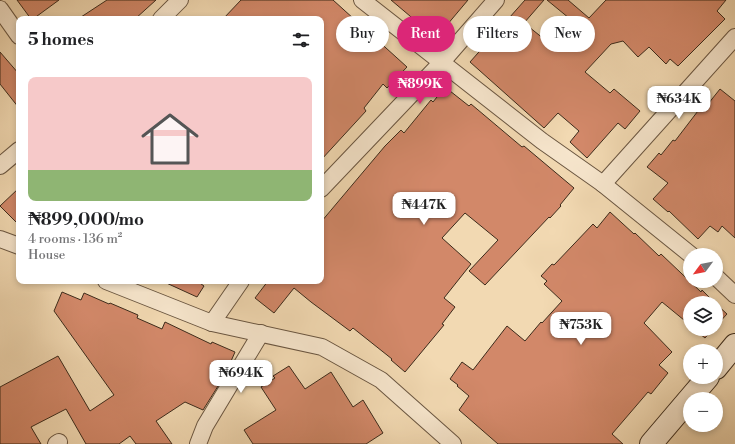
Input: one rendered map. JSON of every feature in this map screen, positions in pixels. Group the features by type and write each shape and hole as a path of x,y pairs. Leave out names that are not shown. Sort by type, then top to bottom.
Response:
{"main road":[{"path":"723,360 735,345"},
{"path":"651,444 702,384"}],"street":[{"path":"164,16 180,0"},
{"path":"362,0 542,141 602,184 683,249"},
{"path":"324,186 441,63 496,0"},
{"path":"0,9 16,32"},
{"path":"602,184 735,37"},
{"path":"0,166 16,153"},
{"path":"0,239 16,245"},
{"path":"114,284 212,323 322,347 381,380 453,444"},
{"path":"212,323 239,284"},
{"path":"723,284 735,295"},
{"path":"198,444 205,426 261,333"}],"building":[{"path":"17,0 59,0 37,16 29,16"},
{"path":"107,0 156,0 138,16 83,16"},
{"path":"241,0 333,0 351,16 336,16 336,52 389,52 389,51 407,67 387,88 383,84 364,108 366,111 324,157 324,16 226,16"},
{"path":"391,0 468,0 455,16 410,16"},
{"path":"525,0 544,0 530,16 511,16"},
{"path":"547,0 568,0 587,16 566,16"},
{"path":"606,0 726,0 717,11 725,19 678,66 670,59 666,64 649,47 638,57 623,41 611,44 585,72 610,93 614,89 640,111 625,129 618,123 587,158 570,142 579,131 558,113 544,128 470,62 479,52 532,52 532,29 540,36 540,52 595,52 595,16 591,16"},
{"path":"0,52 16,71 16,104 0,84"},
{"path":"445,87 469,106 471,104 574,188 550,218 549,217 485,285 469,271 498,240 465,213 442,238 471,264 444,298 455,307 442,324 444,325 405,372 391,360 392,359 353,328 350,331 294,288 274,313 255,298 266,284 324,284 324,218 385,146 401,130 404,133 431,100 433,102"},
{"path":"720,89 735,101 735,238 722,226 718,232 710,226 698,239 669,211 668,212 653,199 668,183 647,167 659,153 661,155 673,140 675,141 701,107 704,109"},
{"path":"16,191 16,222 0,206"},
{"path":"610,212 659,256 661,254 683,275 683,288 697,288 701,292 702,290 708,296 683,296 683,319 662,302 644,323 672,352 659,365 668,373 651,394 648,392 612,434 623,444 498,444 459,410 469,396 450,379 462,362 473,370 507,326 525,341 562,301 544,284 547,281 541,276 552,264 554,265 593,224 597,228"},
{"path":"169,284 201,284 204,286 197,297"},
{"path":"62,292 81,300 84,293 138,315 137,318 162,329 165,322 211,344 212,342 235,352 225,375 203,410 185,402 156,421 172,444 136,444 130,436 119,444 86,444 66,409 31,427 41,444 0,444 0,387 58,356 90,411 114,395 54,311"},
{"path":"723,310 727,314 723,318"},
{"path":"289,366 305,389 331,372 353,407 363,400 383,433 366,444 253,444 244,430 276,410 261,387 275,378 273,376"}]}
